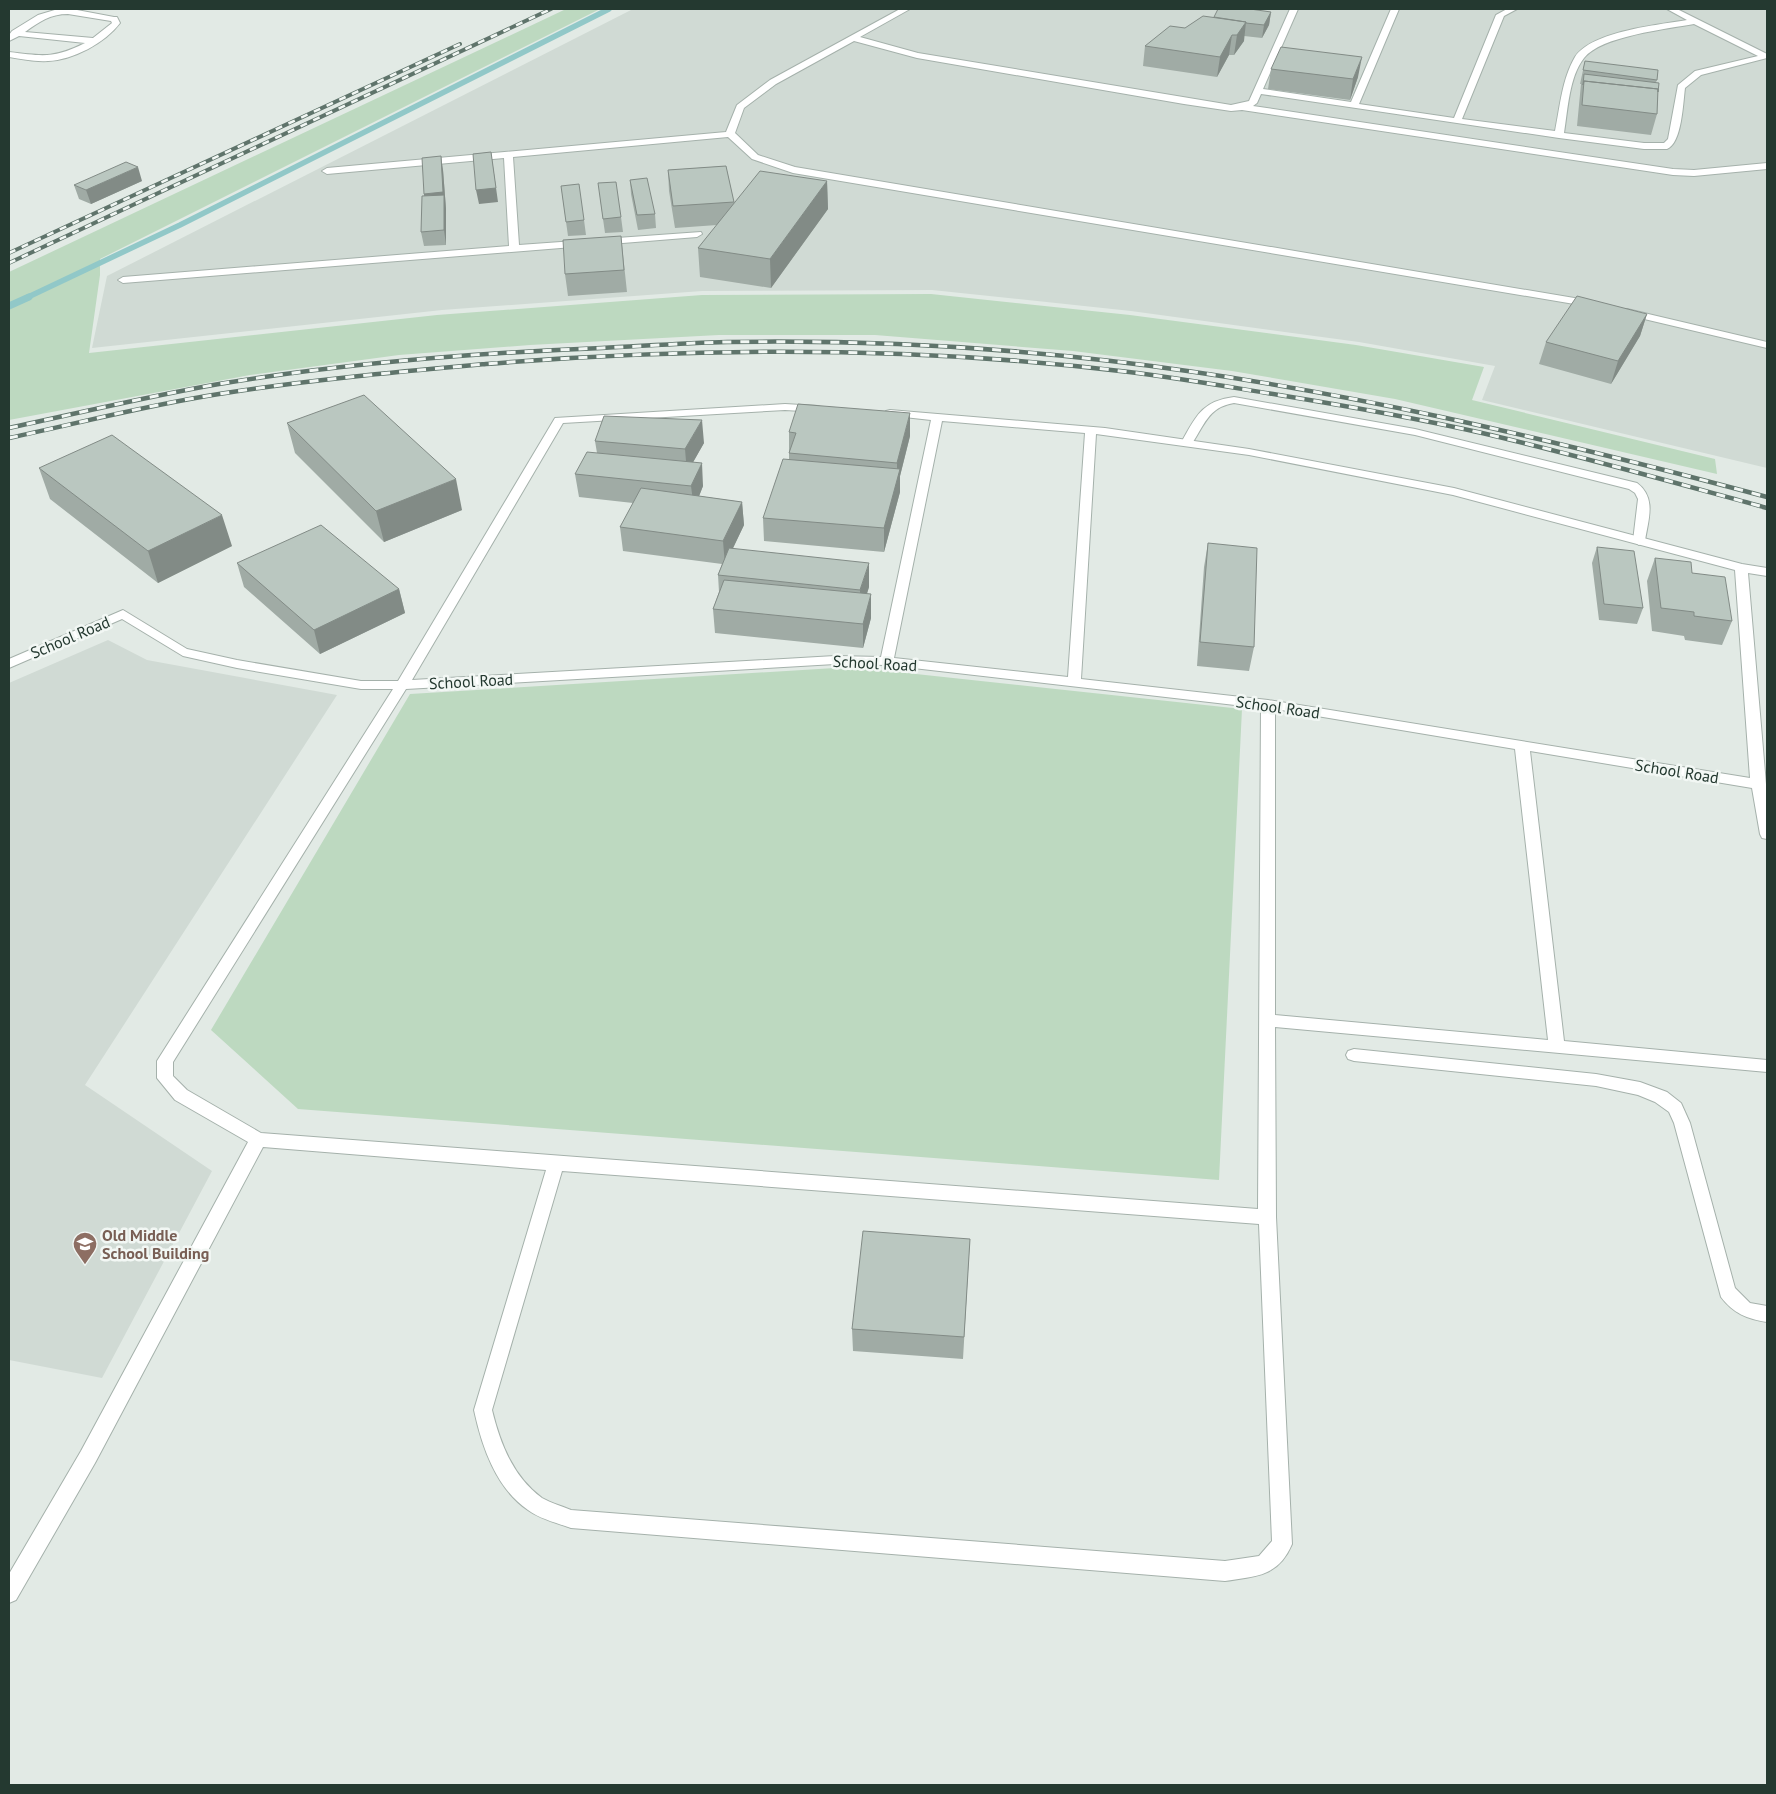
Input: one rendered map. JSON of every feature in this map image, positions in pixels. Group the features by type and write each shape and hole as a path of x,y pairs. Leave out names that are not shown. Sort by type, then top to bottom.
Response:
{"street":[{"path":"730,134 740,107 773,82 906,9"},
{"path":"1242,107 1253,103 1294,9"},
{"path":"1354,106 1395,9"},
{"path":"1457,121 1500,15 1513,9"},
{"path":"1671,9 1766,56"},
{"path":"9,39 40,18 57,12 70,11 114,19 116,23 114,28 93,41 57,58 9,55"},
{"path":"1559,135 1573,72 1580,56 1588,48 1619,37 1694,21"},
{"path":"9,33 93,41"},
{"path":"853,38 917,55 1184,102 1231,108 1242,107 1673,172 1694,174 1767,166"},
{"path":"1258,92 1559,135 1644,146 1667,146 1673,139 1681,87 1698,73 1766,56"},
{"path":"328,171 730,134 755,157 793,170 1610,308 1767,345"},
{"path":"508,154 514,249"},
{"path":"123,280 697,234"},
{"path":"1187,443 1204,413 1220,401 1234,400 1415,432 1633,486 1640,491 1644,499 1639,541"},
{"path":"832,410 784,407 559,420 402,685 165,1061 165,1078 181,1095 258,1140 1267,1217"},
{"path":"880,413 937,416 1091,430 1249,452 1454,492 1741,568 1767,572"},
{"path":"887,661 937,416"},
{"path":"1074,682 1091,430"},
{"path":"1741,568 1758,784 1767,834"},
{"name":"School Road","path":"9,664 123,614 183,652 237,664 361,685 402,685 835,660 887,661 1268,704 1758,784"},
{"path":"556,1164 483,1410 489,1437 501,1462 519,1490 537,1505 571,1519 1225,1571 1264,1565 1282,1544 1267,1217 1268,704"},
{"path":"1522,746 1557,1046"},
{"path":"1267,1020 1767,1066"},
{"path":"1354,1055 1596,1080 1640,1089 1660,1097 1676,1108 1682,1123 1727,1292 1736,1304 1752,1312 1767,1314"},
{"path":"9,1593 88,1457 258,1140"}],"shaded area":[{"path":"633,9 1767,9 1767,468 1482,400 1495,366 1359,342 1131,311 932,290 702,291 442,310 92,348 107,276"},
{"path":"108,640 147,660 337,695 85,1085 212,1171 102,1378 9,1360 9,683"}],"green space":[{"path":"566,9 600,9 100,259 100,275 89,353 437,315 702,295 931,294 1130,315 1356,345 1484,367 1472,400 1715,459 1717,474 1395,399 1232,371 1073,351 875,335 719,335 530,345 399,355 250,375 9,420 9,272"},
{"path":"851,667 1242,709 1219,1180 298,1109 211,1030 410,694"}],"building":[{"path":"1218,9 1250,9 1271,12 1264,25 1214,17"},
{"path":"1203,16 1246,22 1237,35 1232,35 1220,57 1145,46 1170,26 1185,28"},
{"path":"1281,47 1362,57 1353,79 1271,69"},
{"path":"1585,61 1658,70 1657,80 1583,70"},
{"path":"1584,74 1659,83 1658,92 1658,89 1584,81 1583,85"},
{"path":"1584,81 1658,89 1657,114 1582,105"},
{"path":"491,152 496,188 476,190 473,154"},
{"path":"441,156 443,192 424,194 422,158"},
{"path":"126,162 138,167 86,190 74,185"},
{"path":"726,166 734,202 673,206 668,170"},
{"path":"760,171 827,181 770,259 698,248"},
{"path":"647,178 655,214 637,215 630,180"},
{"path":"616,182 621,217 603,219 598,183"},
{"path":"579,184 584,220 566,222 561,186"},
{"path":"444,195 444,230 421,232 422,196"},
{"path":"621,236 624,270 565,274 563,240"},
{"path":"1577,296 1647,314 1618,361 1546,342"},
{"path":"364,395 456,479 376,511 287,423"},
{"path":"798,404 910,413 897,463 789,453 796,433 789,432"},
{"path":"604,416 702,420 685,449 595,441"},
{"path":"112,435 222,515 148,551 39,468"},
{"path":"587,452 702,463 691,486 575,474"},
{"path":"783,459 900,469 884,528 763,518"},
{"path":"641,488 742,502 723,541 620,527"},
{"path":"321,525 399,589 314,630 237,563"},
{"path":"1208,543 1257,548 1254,647 1200,642"},
{"path":"1597,547 1634,551 1643,608 1604,604"},
{"path":"729,548 869,563 860,590 718,575"},
{"path":"1655,558 1691,562 1692,573 1725,577 1732,621 1694,616 1694,612 1661,608"},
{"path":"724,580 871,594 863,624 713,609"},
{"path":"863,1231 970,1239 964,1337 852,1329"}],"waterway":[{"path":"26,298 180,225 609,9"},
{"path":"9,306 29,297"}],"railway":[{"path":"9,263 551,9"},
{"path":"9,253 460,44"},
{"path":"9,428 140,399 219,384 314,370 410,360 696,343 871,343 1015,351 1111,361 1277,385 1359,400 1523,435 1767,497"},
{"path":"9,438 192,398 319,380 486,364 646,354 727,352 807,352 969,357 1129,372 1432,422 1518,441 1767,508"}],"place":[{"name":"Old Middle School Building","path":"85,1265"}]}
